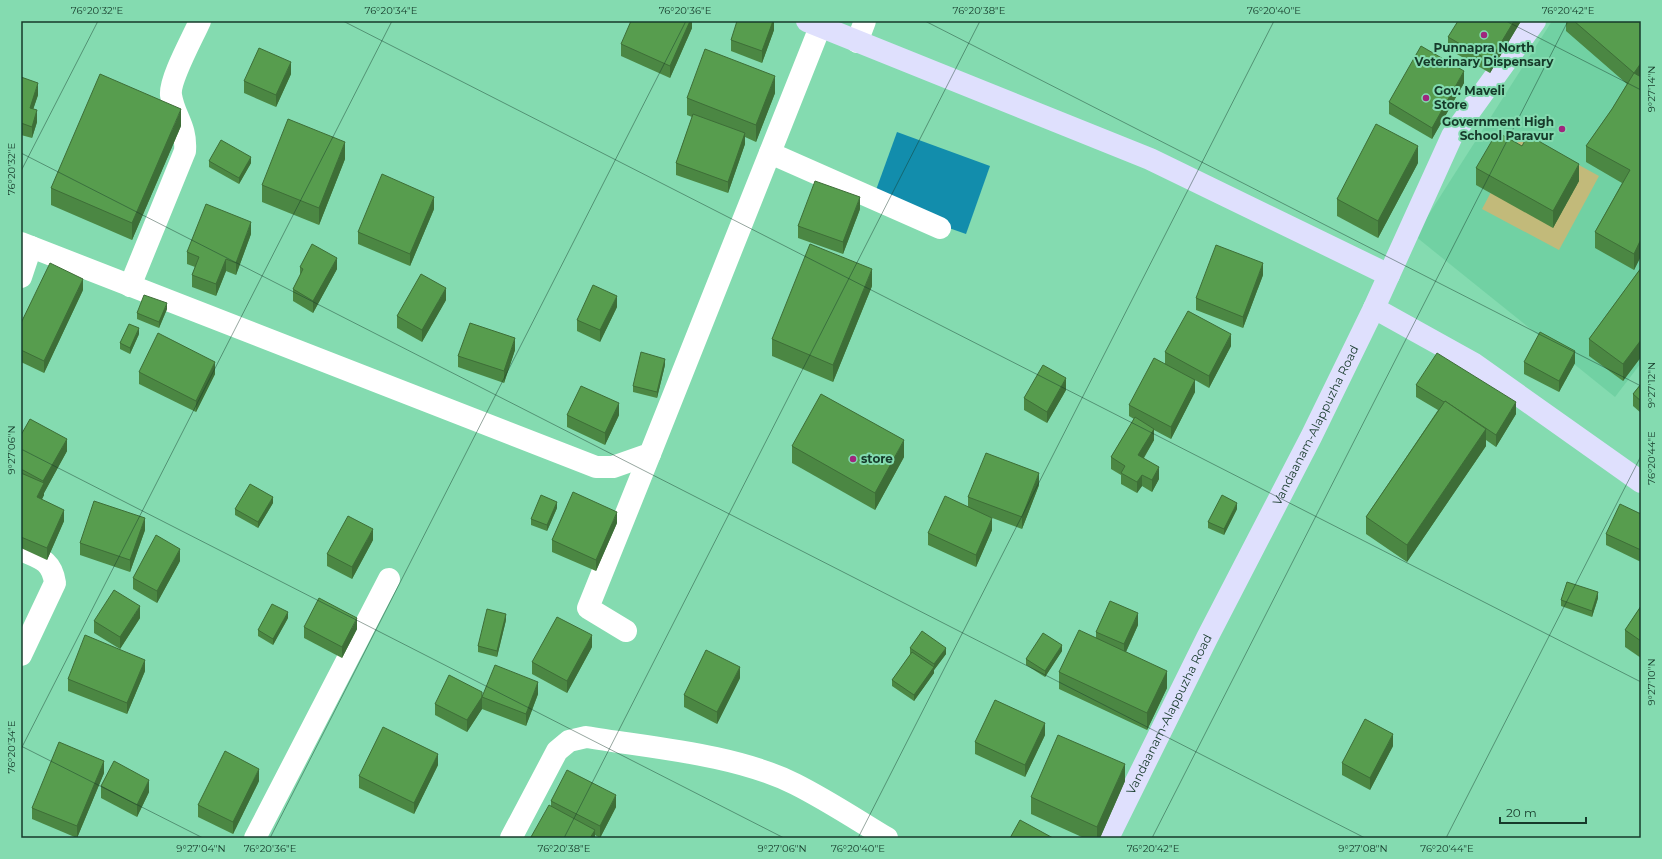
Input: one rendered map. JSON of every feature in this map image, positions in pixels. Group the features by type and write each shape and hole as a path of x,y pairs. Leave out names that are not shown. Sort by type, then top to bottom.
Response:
{"street":[{"path":"130,286 185,151 184,130 173,102 171,89 176,74 200,21"},
{"path":"857,42 865,21"},
{"name":"Vandaanam-Alappuzha Road","path":"1108,838 1311,437 1374,308 1452,136 1535,21"},
{"path":"626,631 588,608 770,153 813,24 1150,159 1389,275"},
{"path":"770,153 940,228"},
{"path":"21,277 26,245 596,467 613,467 650,454"},
{"path":"1374,308 1473,363 1641,482"},
{"path":"21,550 47,563 54,572 55,583 21,655"},
{"path":"254,838 389,579"},
{"path":"511,838 557,751 568,741 586,737 710,758 747,766 795,784 887,838"}],"shaded area":[{"name":"Government High School Paravur","path":"1552,21 1641,21 1641,363 1615,397 1415,236"},
{"path":"1522,134 1599,176 1559,250 1482,209"}],"water":[{"path":"897,132 990,166 966,234 872,201"}],"building":[{"path":"631,21 690,21 670,66 621,44"},
{"path":"737,21 773,21 762,51 731,40"},
{"name":"Punnapra North Veterinary Dispensary","path":"1458,21 1514,21 1490,61 1448,37"},
{"path":"1574,21 1641,21 1641,63 1634,73"},
{"name":"Gov. Maveli Store","path":"1421,46 1464,71 1432,128 1389,102"},
{"path":"259,48 291,62 276,95 244,81"},
{"path":"705,49 775,76 756,125 687,98"},
{"path":"1634,73 1641,77 1641,239 1634,254 1595,232 1630,170 1586,146 1612,109"},
{"path":"100,74 181,109 132,223 51,188"},
{"path":"21,77 38,83 30,108 37,110 32,127 21,123"},
{"path":"693,114 745,133 728,182 676,163"},
{"path":"288,119 345,142 319,208 262,185"},
{"path":"1376,124 1418,146 1378,221 1337,199"},
{"path":"1497,132 1522,146 1528,135 1579,164 1553,211 1476,168"},
{"path":"221,140 251,157 239,178 209,161"},
{"path":"382,174 434,197 410,254 358,232"},
{"path":"815,181 860,197 843,242 798,226"},
{"path":"206,204 251,222 236,263 226,259 216,284 192,275 199,257 187,252"},
{"path":"312,244 337,258 313,301 293,289 303,269 300,267"},
{"path":"810,244 872,269 833,365 772,339"},
{"path":"1216,245 1263,263 1243,317 1196,298"},
{"path":"50,263 83,279 44,361 21,350 21,323"},
{"path":"1641,268 1641,340 1623,364 1589,339"},
{"path":"421,274 446,288 422,330 397,316"},
{"path":"593,285 617,296 600,330 577,320"},
{"path":"144,295 167,303 159,322 137,313"},
{"path":"1188,311 1231,334 1209,376 1165,352"},
{"path":"470,323 515,338 504,371 458,356"},
{"path":"129,324 139,328 130,348 120,343"},
{"path":"1540,332 1575,351 1559,381 1524,362"},
{"path":"158,333 215,362 196,401 139,372"},
{"path":"641,352 665,359 657,392 633,386"},
{"path":"1437,353 1516,402 1496,435 1445,401 1444,402 1416,385"},
{"path":"1154,358 1195,380 1171,427 1129,405"},
{"path":"1043,365 1066,378 1047,412 1024,398"},
{"path":"1641,384 1641,401 1633,394"},
{"path":"581,386 619,403 605,433 567,415"},
{"path":"821,394 904,440 875,493 792,446"},
{"path":"1445,401 1486,429 1407,545 1366,517"},
{"path":"1135,417 1154,429 1138,455 1159,467 1152,480 1142,475 1137,482 1121,473 1125,466 1111,457"},
{"path":"30,419 67,439 43,481 21,469 21,435"},
{"path":"986,453 1039,473 1022,517 968,497"},
{"path":"21,473 44,483 37,497 64,510 47,548 21,537"},
{"path":"250,484 273,497 258,522 235,509"},
{"path":"573,492 617,512 596,560 552,540"},
{"path":"541,495 557,502 547,525 531,519"},
{"path":"1222,495 1237,503 1224,529 1208,522"},
{"path":"945,496 992,518 976,555 928,533"},
{"path":"94,501 145,518 130,560 80,543"},
{"path":"1620,504 1641,514 1641,550 1606,534"},
{"path":"348,516 373,529 352,567 327,554"},
{"path":"156,535 180,549 157,591 133,578"},
{"path":"1567,582 1598,592 1592,611 1561,600"},
{"path":"114,590 140,606 120,637 94,621"},
{"path":"319,598 357,618 342,647 304,627"},
{"path":"1110,601 1138,613 1124,644 1096,632"},
{"path":"272,604 288,612 273,639 258,630"},
{"path":"1641,606 1641,641 1625,630"},
{"path":"487,609 506,614 497,651 478,646"},
{"path":"557,617 592,635 567,681 532,662"},
{"path":"1079,630 1167,671 1147,713 1059,672"},
{"path":"922,631 946,648 934,664 910,648"},
{"path":"1043,633 1062,645 1045,671 1026,659"},
{"path":"85,635 145,660 127,703 68,679"},
{"path":"706,650 740,667 717,712 684,695"},
{"path":"912,652 934,667 914,695 892,680"},
{"path":"495,665 538,682 526,714 482,697"},
{"path":"449,675 482,692 482,697 467,720 435,704"},
{"path":"995,700 1045,723 1025,765 975,742"},
{"path":"1365,719 1393,734 1370,778 1342,763"},
{"path":"383,727 438,754 414,803 359,776"},
{"path":"1058,735 1125,764 1097,827 1031,797"},
{"path":"59,742 104,761 77,826 32,808"},
{"path":"225,751 259,769 233,822 198,805"},
{"path":"114,761 149,780 137,805 101,786"},
{"path":"567,770 616,795 600,826 551,801"},
{"path":"549,805 595,830 590,838 531,837"},
{"path":"1020,820 1053,838 1010,838"}],"place":[{"name":"Punnapra North Veterinary Dispensary","path":"1484,35"},
{"name":"Gov. Maveli Store","path":"1426,98"},
{"name":"Government High School Paravur","path":"1562,129"},
{"name":"store","path":"853,459"}]}
